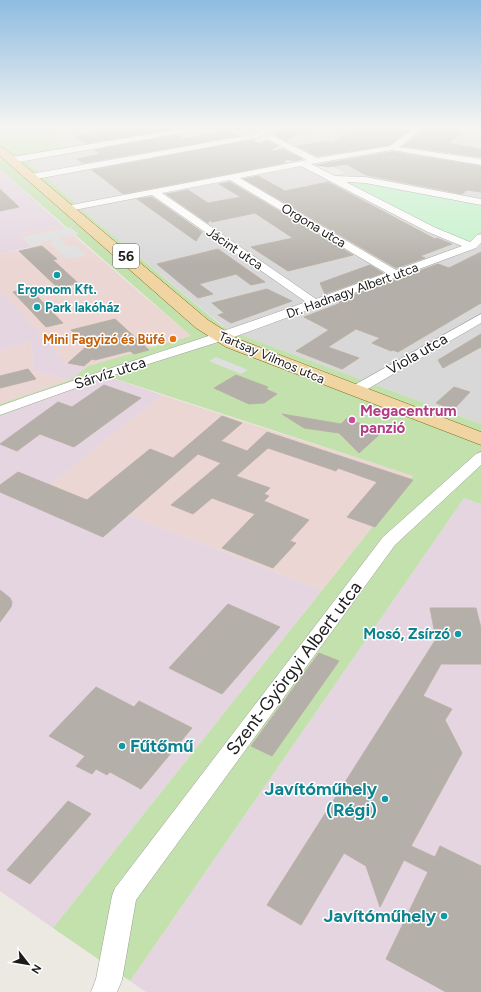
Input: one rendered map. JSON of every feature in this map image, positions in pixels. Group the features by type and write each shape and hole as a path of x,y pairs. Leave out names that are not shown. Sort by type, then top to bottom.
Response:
{"main road":[{"name":"Tartsay Vilmos utca","path":"26,172 202,324 220,337 268,358 481,439"}],"street":[{"path":"31,177 57,172"},
{"path":"69,208 257,172"},
{"path":"319,172 432,230 477,242"},
{"name":"Orgona utca","path":"232,177 396,274"},
{"path":"334,180 365,180 481,202"},
{"name":"Jácint utca","path":"154,192 316,304"},
{"name":"Dr. Hadnagy Albert utca","path":"220,337 316,304 477,242"},
{"name":"Viola utca","path":"354,391 481,318"},
{"name":"Sárvíz utca","path":"0,411 96,376 220,337"},
{"name":"Szent-Györgyi Albert utca","path":"104,992 109,980 124,896 389,541 481,458"}],"shaded area":[{"path":"0,172 4,172 62,225 18,234 31,247 0,254"},
{"path":"40,172 314,172 324,178 344,173 343,172 481,172 481,424 244,336 223,326 92,218"},
{"path":"62,225 191,336 88,366 68,365 0,290 0,254 31,248 18,234"},
{"path":"70,227 79,234 59,238 69,247 75,245 87,255 67,259 49,243 55,242 52,239 32,247 21,237"},
{"path":"0,290 68,365 88,366 70,380 34,371 31,342 0,350"},
{"path":"31,342 34,371 70,380 0,404 0,350"},
{"path":"216,357 248,370 241,374 209,361"},
{"path":"107,376 162,395 49,485 322,590 53,928 0,891 0,416"},
{"path":"162,395 413,476 322,590 49,485"},
{"path":"464,498 481,504 481,992 146,992 130,981"}],"green space":[{"path":"4,172 40,172 92,218 222,326 244,336 481,424 481,504 464,498 130,981 53,928 413,476 107,376 0,416 0,404 70,380 88,366 191,336"},
{"path":"338,180 349,180 481,203 481,231 470,242 447,234"}],"building":[{"path":"95,172 236,172 123,194"},
{"path":"361,172 481,172 481,192 467,190 462,194 366,175"},
{"path":"258,176 285,191 328,182 435,239 437,238 452,244 420,256 425,258 396,268 244,179"},
{"path":"230,182 353,255 288,271 251,247 293,238 255,213 212,222 210,220 208,223 166,194 188,190 208,203 241,197 219,184"},
{"path":"0,189 19,207 0,211"},
{"path":"152,197 202,232 196,241 137,199"},
{"path":"42,246 57,259 53,260 78,283 58,288 19,251"},
{"path":"218,249 265,282 251,285 236,274 199,284 213,294 198,298 157,264"},
{"path":"481,252 481,303 398,352 393,350 391,351 372,343 380,338 356,329 328,347 359,358 342,369 296,351 329,330 304,317 341,303 337,301 438,264 449,268"},
{"path":"370,265 383,273 325,294 320,283"},
{"name":"Park lakóház","path":"29,288 63,323 46,327 13,292"},
{"path":"267,289 292,301 231,323 218,315 224,313 212,303"},
{"path":"115,319 149,350 134,354 130,351 95,360 92,359 84,366 68,363 87,346 71,330"},
{"path":"481,334 481,347 443,368 438,360"},
{"path":"28,369 36,379 0,388 0,376"},
{"path":"236,375 268,387 266,389 277,394 264,403 249,404 214,388"},
{"path":"104,385 141,398 74,447 40,434 17,451 0,444 58,402 72,407"},
{"path":"454,387 470,392 453,410 436,403"},
{"path":"282,414 341,424 347,418 381,433 359,453 339,433 304,428"},
{"path":"222,416 242,423 221,441 247,451 267,432 413,480 375,527 347,517 377,482 338,468 336,471 268,448 236,476 270,488 264,494 269,496 264,501 309,520 290,541 296,543 273,568 222,548 255,514 212,498 193,514 171,505 221,463 198,454 103,537 0,492 0,485 18,472 87,500 150,449 173,458"},
{"path":"0,590 10,598 12,602 11,607 0,622"},
{"path":"228,604 280,627 222,694 169,668"},
{"name":"Javítóműhely (Régi)","path":"430,608 476,608 481,628 481,664 441,664 423,696 452,709 445,720 462,753 411,846 435,857 440,846 481,866 481,992 446,992 386,959 428,872 404,860 380,907 366,866 344,853 301,925 267,905 436,639"},
{"path":"319,653 339,661 272,756 251,746"},
{"name":"Fűtőmű","path":"96,687 134,707 139,701 192,728 141,789 110,772 107,775 96,769 92,774 76,766 85,756 49,736"},
{"path":"68,801 91,814 30,884 7,870"}],"place":[{"name":"Ergonom Kft.","path":"57,275"},
{"name":"Park lakóház","path":"37,307"},
{"name":"Mini Fagyizó és Büfé","path":"173,339"},
{"name":"Megacentrum panzió","path":"352,420"},
{"name":"Mosó, Zsírzó","path":"458,634"},
{"name":"Fűtőmű","path":"122,746"},
{"name":"Javítóműhely (Régi)","path":"385,799"},
{"name":"Javítóműhely","path":"444,916"}]}
